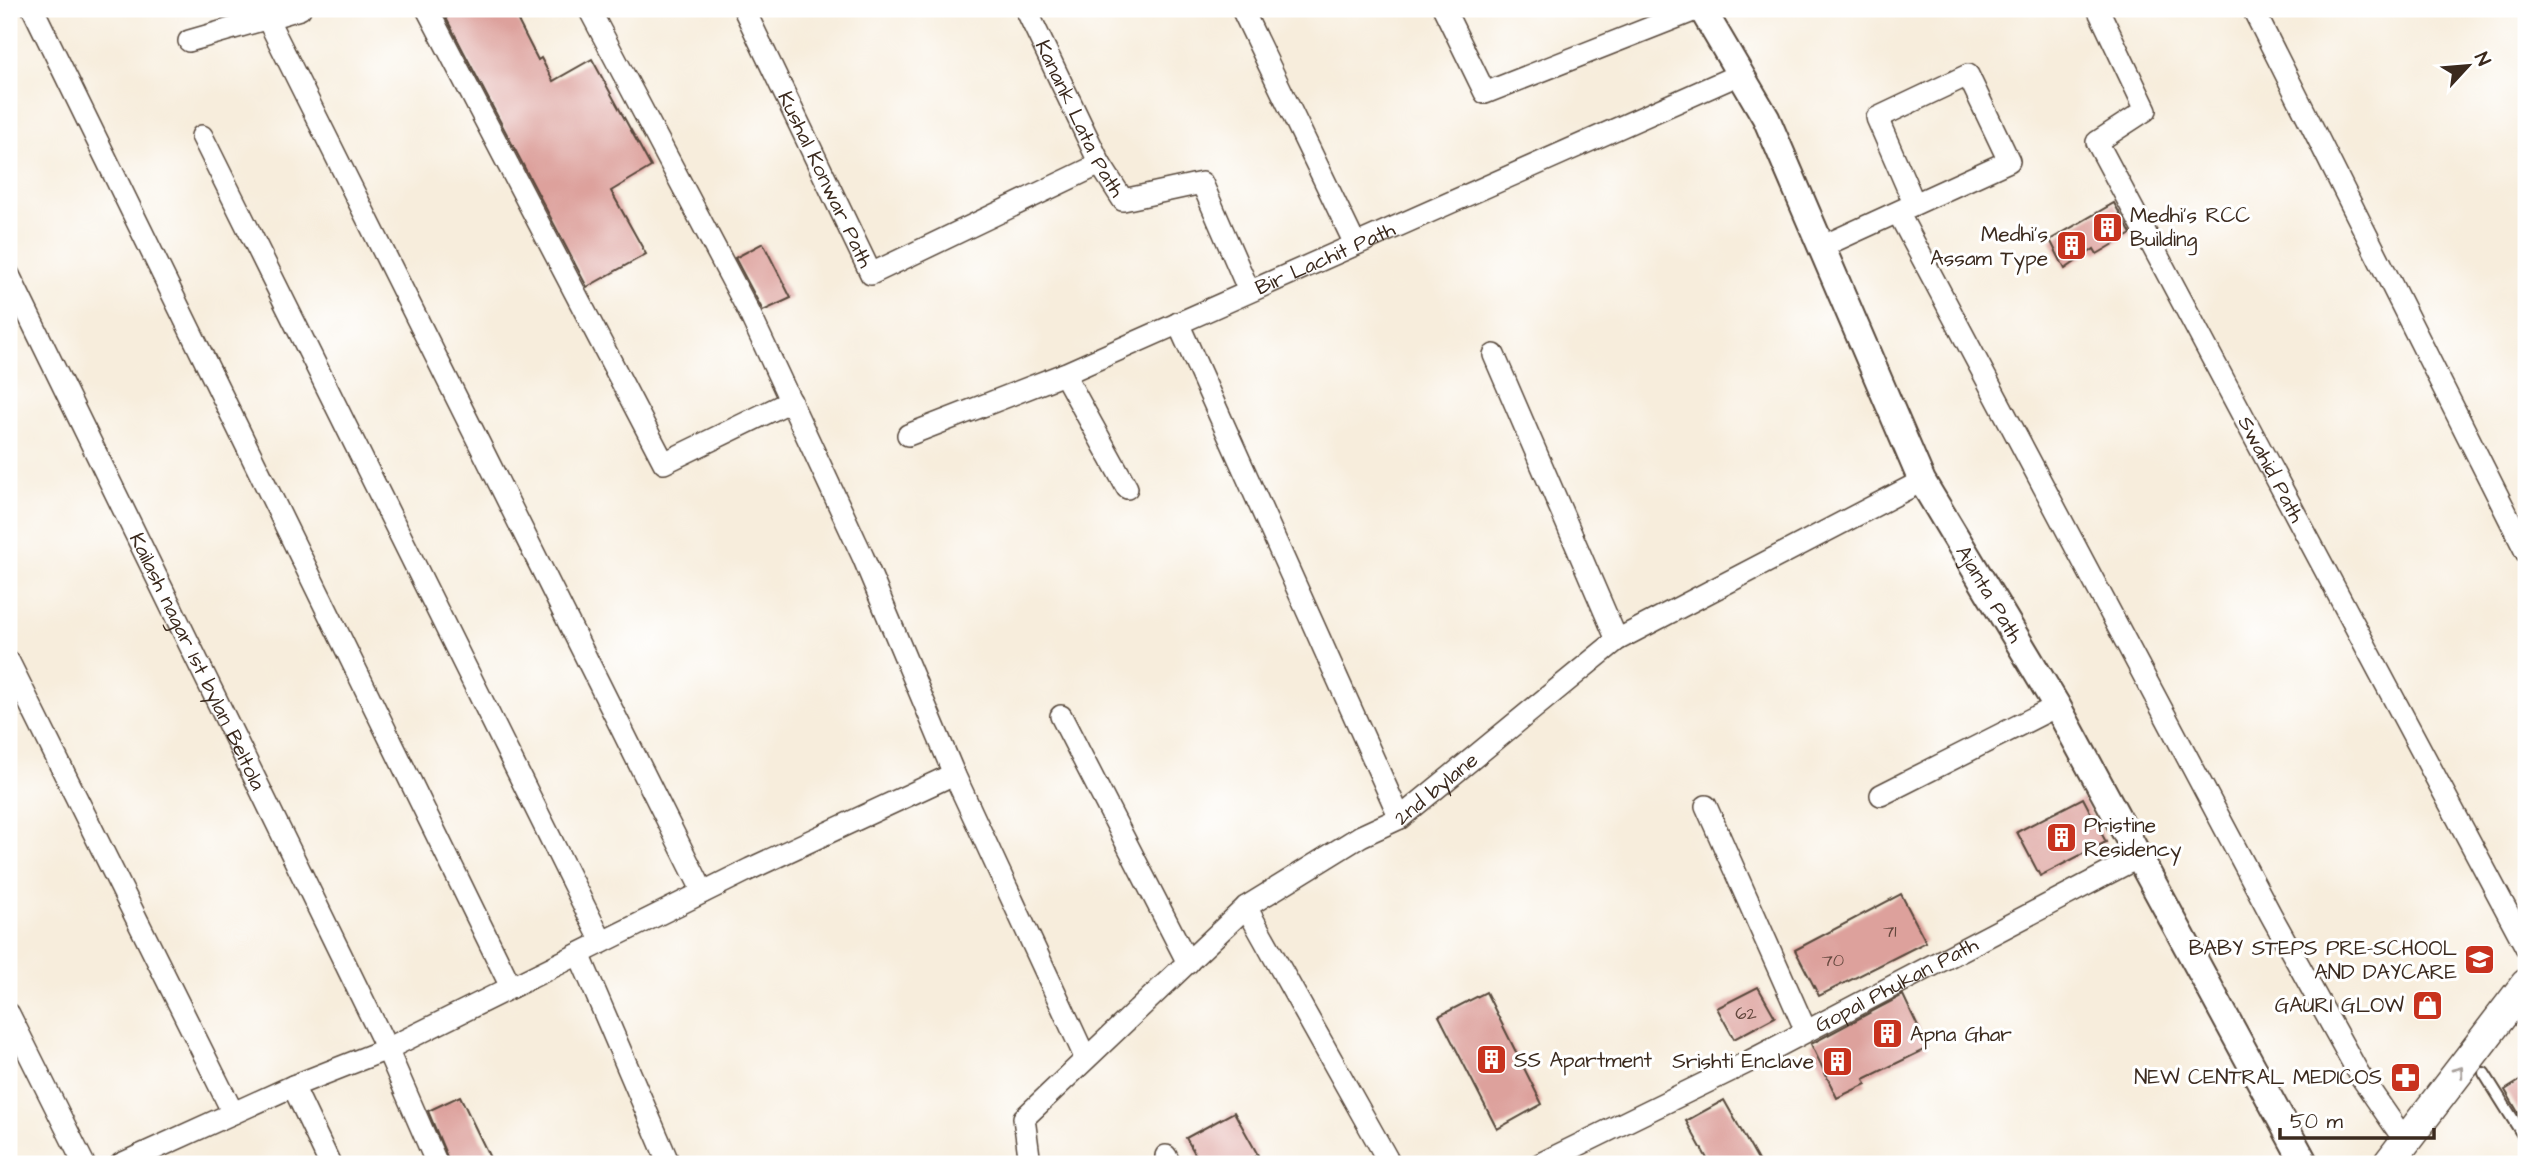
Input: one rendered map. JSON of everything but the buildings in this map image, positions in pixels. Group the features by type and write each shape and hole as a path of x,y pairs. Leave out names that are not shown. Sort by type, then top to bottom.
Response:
{"main road":[{"path":"2402,1157 2526,984"},
{"path":"2402,1157 2484,1073 2526,1017"}],"street":[{"path":"33,9 511,987"},
{"path":"188,41 300,9"},
{"path":"428,9 664,463 791,401"},
{"path":"589,9 749,312 863,557 954,774 1085,1058"},
{"name":"Kushal Konwar Path","path":"744,9 871,274 1100,164"},
{"name":"Kanank Lata Path","path":"1026,9 1100,164 1123,200 1202,183 1250,291"},
{"path":"1242,9 1355,244"},
{"path":"1444,9 1485,93 1700,9"},
{"name":"Ajanta Path","path":"1700,9 1766,118 1922,481 2057,706 2305,1164"},
{"name":"Swahid Path","path":"2098,9 2146,110 2097,142 2526,947"},
{"path":"2253,9 2526,552"},
{"path":"267,18 703,892"},
{"name":"Bir Lachit Path","path":"908,435 1064,374 1740,74"},
{"path":"1821,247 1908,211 2009,161 1968,75 1877,118 1908,211 2277,927 2402,1157"},
{"path":"202,136 602,942"},
{"name":"Kailash nagar 1st bylan Beltola","path":"9,275 387,1049 437,1164"},
{"path":"1178,323 1400,818"},
{"path":"1494,355 1617,640"},
{"path":"1064,374 1127,488"},
{"name":"2nd bylane","path":"1023,1164 1029,1156 1024,1118 1246,907 1361,836 1400,818 1617,640 1922,481"},
{"path":"9,662 233,1113"},
{"path":"1881,795 2057,706"},
{"path":"1061,716 1188,962"},
{"path":"121,1164 293,1086 387,1049 703,892 954,774"},
{"path":"1706,806 1806,1031"},
{"name":"Gopal Phukan Path","path":"1540,1164 1806,1031 2139,857"},
{"path":"1246,907 1390,1164"},
{"path":"579,954 669,1164"},
{"path":"9,1014 84,1164"},
{"path":"293,1086 330,1164"}],"lane":[{"path":"2484,1073 2526,1140"}],"place":[{"name":"Medhi's RCC Building","path":"2107,227"},
{"name":"Medhi's Assam Type","path":"2071,246"},
{"name":"Pristine Residency","path":"2061,837"},
{"name":"BABY STEPS PRE-SCHOOL AND DAYCARE","path":"2480,960"},
{"name":"GAURI GLOW","path":"2427,1005"},
{"name":"Apna Ghar","path":"1887,1034"},
{"name":"SS Apartment","path":"1491,1060"},
{"name":"Srishti Enclave","path":"1837,1061"},
{"name":"NEW CENTRAL MEDICOS","path":"2405,1077"}]}
